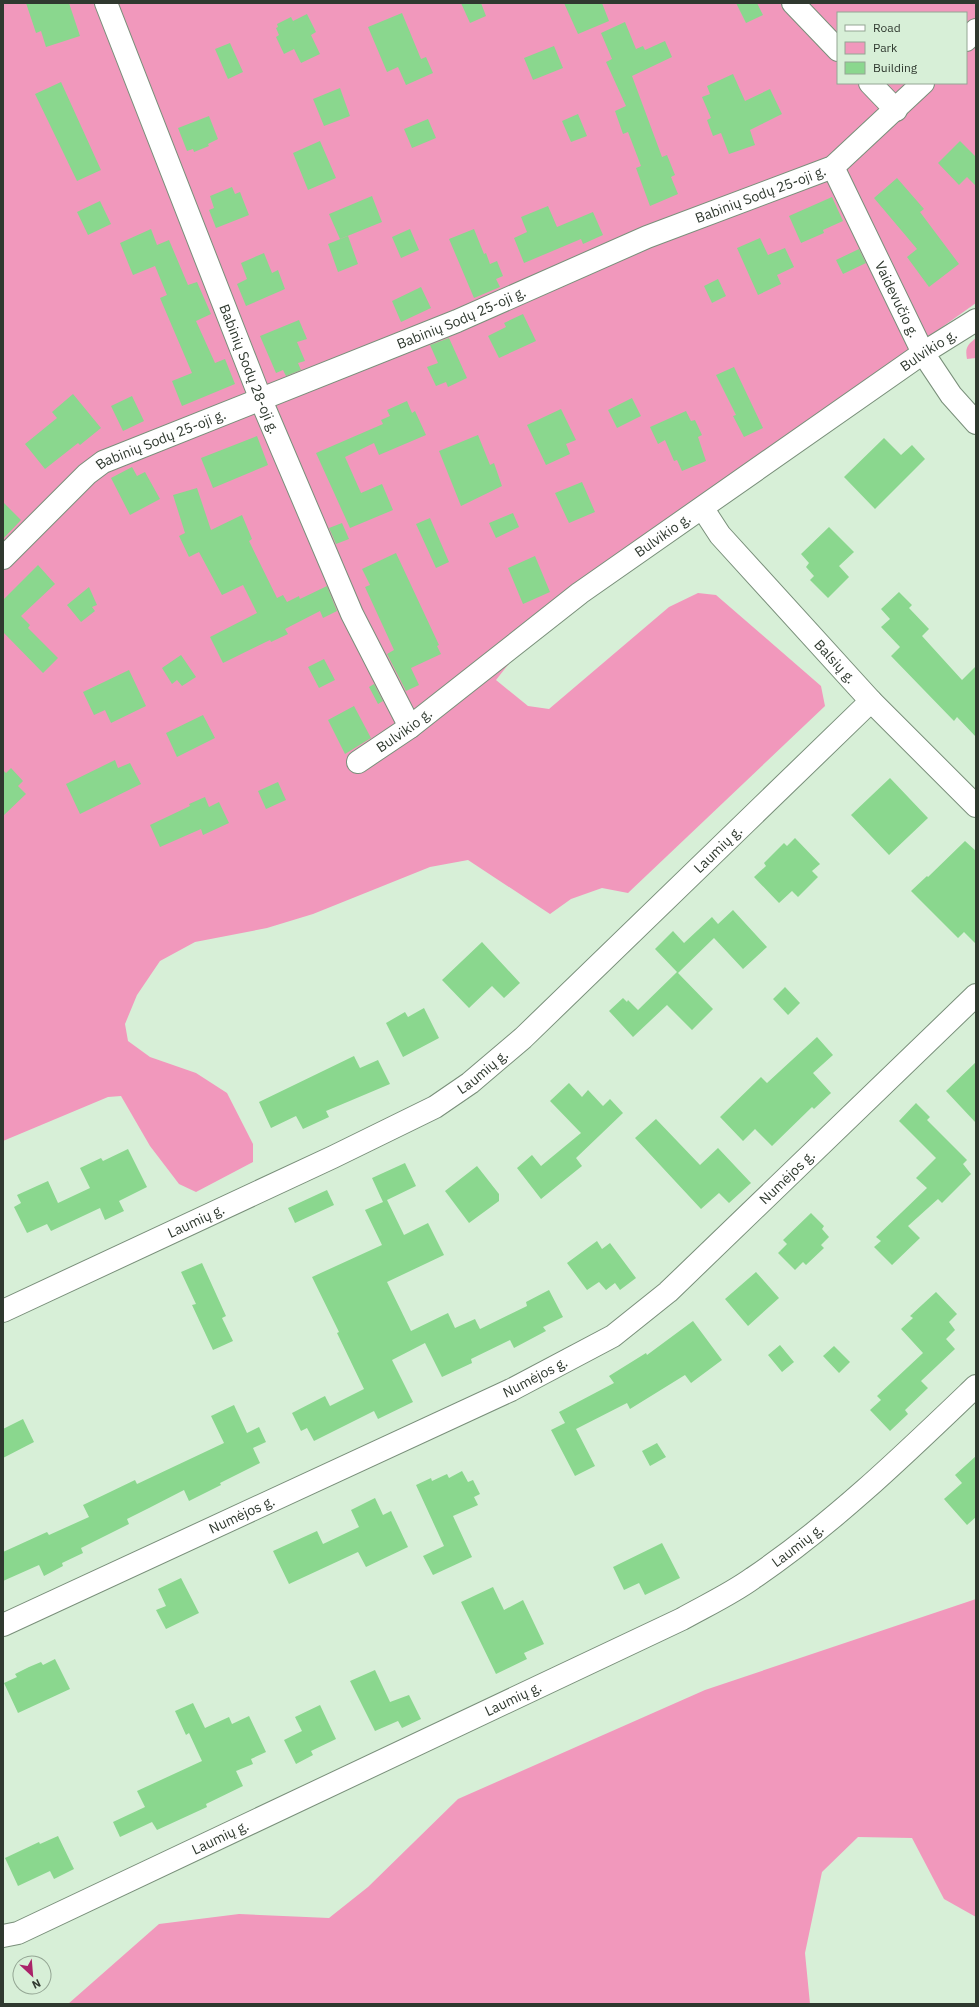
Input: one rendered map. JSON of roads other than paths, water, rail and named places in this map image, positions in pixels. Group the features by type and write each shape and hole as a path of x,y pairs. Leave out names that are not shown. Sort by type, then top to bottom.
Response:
{"street":[{"name":"Babinių Sodų 28-oji g.","path":"106,3 261,400 352,614 410,727"},
{"path":"792,3 837,49"},
{"path":"967,39 976,30"},
{"path":"871,84 896,110"},
{"name":"Babinių Sodų 25-oji g.","path":"3,558 87,474 103,462 457,321 647,237 833,167 896,110 922,84"},
{"name":"Vaidevučio g.","path":"833,167 923,353 951,395 976,423"},
{"name":"Bulvikio g.","path":"358,762 410,727 580,593 703,509 923,353 976,320"},
{"name":"Balsių g.","path":"703,509 720,535 871,701 976,806"},
{"name":"Laumių g.","path":"3,1311 333,1157 435,1107 470,1083 523,1038 871,701"},
{"name":"Numėjos g.","path":"3,1626 511,1390 613,1336 668,1292 976,995"},
{"name":"Laumių g.","path":"3,1936 18,1933 694,1612 752,1579 815,1532 894,1464 976,1386"}]}
